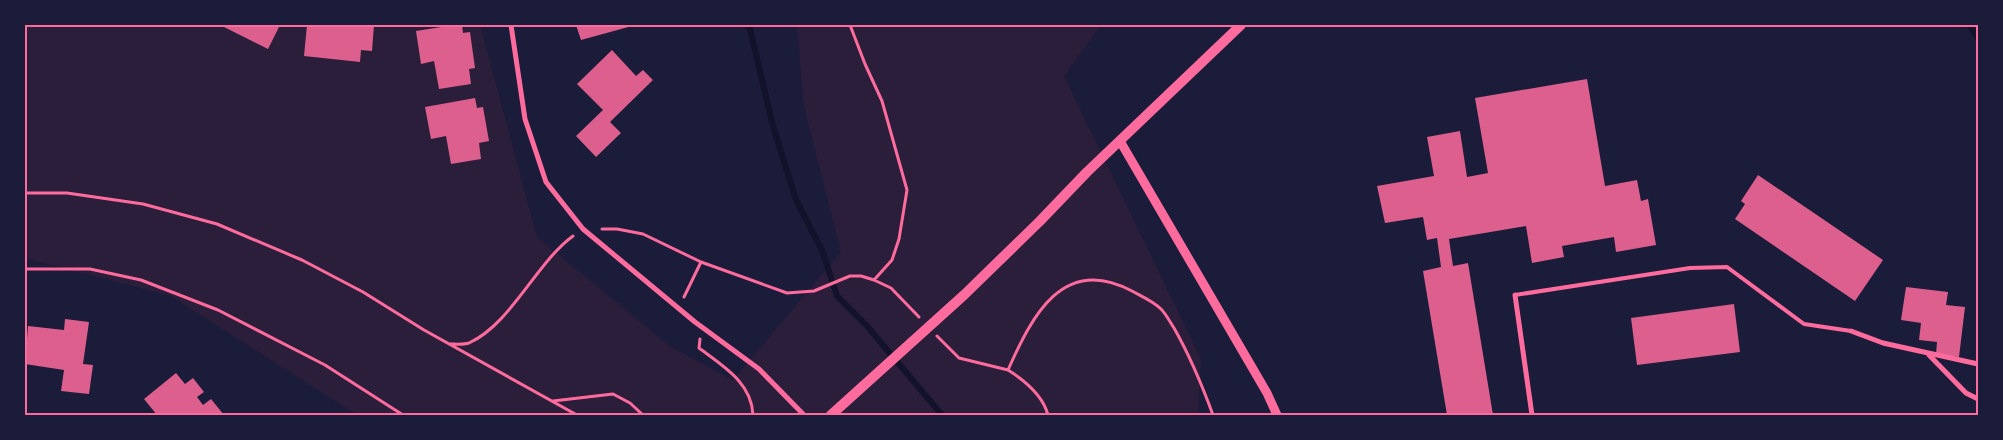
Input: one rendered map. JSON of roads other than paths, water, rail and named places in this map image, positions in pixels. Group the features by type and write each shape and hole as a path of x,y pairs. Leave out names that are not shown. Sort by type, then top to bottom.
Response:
{"main road":[{"path":"834,412 964,295 1087,172 1241,25"}],"street":[{"path":"511,25 525,119 546,182 583,229 696,322 759,369 804,415"},
{"path":"1120,141 1268,393 1277,415"},
{"path":"1515,295 1532,415"},
{"path":"1851,331 1883,343 1929,355 1978,364"},
{"path":"1929,355 1966,393 1978,399"}],"lane":[{"path":"1515,295 1690,268 1727,267 1804,324 1851,331"}],"waterway":[{"path":"749,25 773,126 796,200 822,250 837,296 867,326 942,415"},
{"path":"1969,25 1978,38"}]}
